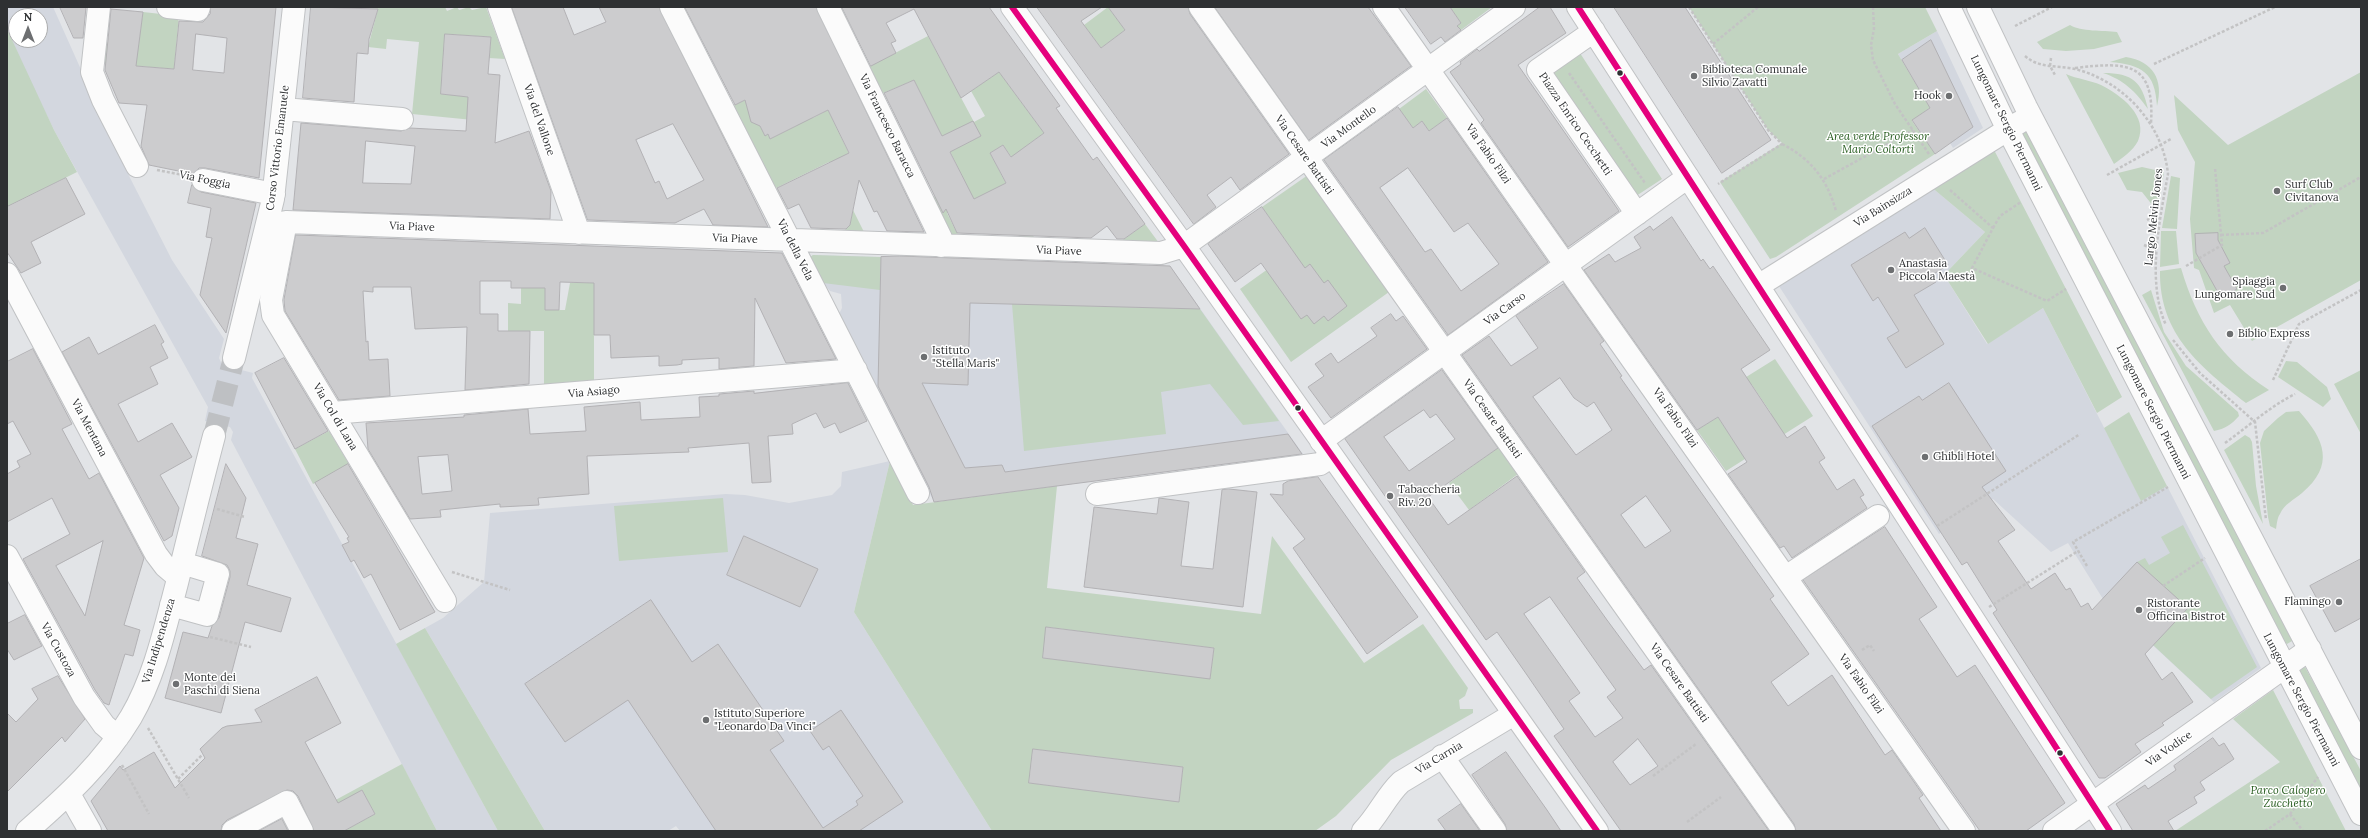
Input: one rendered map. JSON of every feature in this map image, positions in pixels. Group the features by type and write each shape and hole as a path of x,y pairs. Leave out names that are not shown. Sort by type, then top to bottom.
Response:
{"street":[{"path":"99,7 92,72 103,100 132,157"},
{"path":"168,7 198,8"},
{"name":"Corso Vittorio Emanuele","path":"234,358 276,225 273,196 294,7"},
{"name":"Via del Vallone","path":"499,7 579,233"},
{"name":"Via della Vela","path":"671,7 918,493"},
{"name":"Via Francesco Baracca","path":"828,7 941,238 941,246"},
{"path":"1012,7 1184,246 1597,831"},
{"name":"Via Cesare Battisti","path":"1200,7 1784,831"},
{"name":"Via Fabio Filzi","path":"1384,7 1786,576 1964,831"},
{"name":"Via Montello","path":"1184,246 1514,7"},
{"path":"1578,7 2110,831"},
{"name":"Lungomare Sergio Piermanni","path":"1949,7 2007,128 2284,668 2361,814"},
{"path":"1978,7 2032,117 2361,748"},
{"name":"Piazza Enrico Cecchetti","path":"1594,31 1538,70 1637,214"},
{"path":"283,109 402,119"},
{"name":"Via Bainsizza","path":"1758,286 2007,128 2032,117"},
{"name":"Via Carso","path":"1097,494 1320,464 1327,448 1444,353 1688,177"},
{"name":"Via Foggia","path":"203,180 273,196"},
{"name":"Via Piave","path":"276,225 579,233 1153,254 1184,246"},
{"name":"Via Col di Lana","path":"276,225 271,308 273,315 445,601"},
{"name":"Via Mentana","path":"7,274 156,554 164,566 180,570"},
{"name":"Via Asiago","path":"332,413 856,370"},
{"name":"Via Indipendenza","path":"27,831 69,794 118,737 143,693 152,670 171,605 214,436"},
{"path":"1786,576 1878,516"},
{"name":"Via Custoza","path":"7,556 84,697 104,725 118,737"},
{"path":"171,605 207,615 218,574 180,570"},
{"name":"Via Vodice","path":"2054,831 2310,649"},
{"name":"Via Carnia","path":"1376,826 1385,800 1401,782 1514,714"},
{"path":"1442,756 1495,831"},
{"path":"69,794 90,831"},
{"path":"233,831 287,802 302,831"}],"path":[{"path":"1689,7 1768,130 1782,144 1802,156 1824,178 1836,210"},
{"path":"1713,44 1758,7"},
{"path":"1873,7 1874,30 1871,45 1873,60 1895,104 1931,157"},
{"path":"2015,26 2052,7"},
{"path":"2154,64 2275,7"},
{"path":"1557,56 1657,200"},
{"path":"2051,58 2050,66 2055,75"},
{"name":"Largo Melvin Jones","path":"2050,66 2072,68 2102,65 2127,68 2136,71 2144,77 2151,92 2151,123"},
{"name":"Largo Melvin Jones","path":"2072,68 2092,74 2108,82 2124,94 2151,123 2161,145 2168,174 2157,251 2158,297 2167,328"},
{"path":"1824,178 1913,130"},
{"name":"Largo Melvin Jones","path":"2107,175 2171,139"},
{"path":"1720,182 1782,144"},
{"name":"Via Foggia","path":"132,157 203,180"},
{"path":"2186,266 2222,246 2215,168"},
{"path":"2221,235 2263,233 2361,177"},
{"path":"1945,185 1993,228"},
{"path":"2021,202 2000,216 1972,268 2047,301 2066,289"},
{"path":"2147,220 2153,217 2161,219"},
{"path":"2144,246 2157,251"},
{"path":"2273,380 2299,324 2361,290"},
{"path":"2170,334 2184,356 2200,373 2255,422 2268,527"},
{"path":"2222,445 2255,422 2269,409 2295,394"},
{"path":"1935,528 2080,434"},
{"path":"2087,566 2073,542 2168,487"},
{"path":"212,508 245,517"},
{"path":"1987,608 2078,552"},
{"path":"2163,586 2205,558"},
{"path":"422,562 510,590"},
{"path":"208,636 250,647"},
{"path":"146,727 189,798"},
{"path":"1653,776 1714,732"},
{"path":"178,779 203,754"},
{"path":"120,762 149,814"},
{"path":"2265,831 2290,814 2318,777"},
{"path":"1687,822 1721,797"},
{"path":"2290,814 2303,831"}],"shaded area":[{"path":"7,7 53,7 126,170 172,260 224,339 219,358 222,365 253,373 252,378 498,831 437,831 231,440 233,432 230,427 205,421 208,407 54,130 22,64 15,48 48,48 48,8 8,8 8,31"},
{"path":"1937,31 1983,128 1953,148 1898,54"},
{"path":"1930,186 1985,232 1944,275 1987,344 2043,308 2141,500 2167,486 2261,668 2214,702 2103,599 2068,543 2051,552 1993,499 1939,534 1777,283"},
{"path":"812,255 1170,266 1303,454 934,502 839,314 842,308 841,294 830,291 823,283"},
{"path":"890,461 854,612 992,831 680,831 676,826 668,831 545,831 425,628 443,618 484,582 490,513 726,494 745,495 789,503 832,495 841,486 842,472"}],"green space":[{"path":"350,7 445,7 447,11 457,7 459,10 469,7 472,10 486,7 505,59 489,58 491,37 445,34 441,94 475,97 473,120 412,114 419,42 387,39 386,49 368,47 378,9"},
{"path":"1108,7 1125,30 1101,48 1084,25"},
{"path":"1450,7 1492,7 1461,30 1457,26 1461,23"},
{"name":"Area verde Professor Mario Coltorti","path":"1689,7 1925,7 1937,31 1898,54 1930,108 1912,121 1935,154 1776,257 1770,259 1720,182 1782,143 1768,130"},
{"path":"143,12 179,16 174,69 100,63 103,42 138,45"},
{"path":"2070,25 2086,30 2117,32 2122,42 2094,49 2066,51 2043,49 2037,42"},
{"path":"7,29 8,48 16,48 54,130 77,172 7,207"},
{"path":"928,36 974,122 985,116 971,91 999,72 1044,133 1021,150 1040,197 1003,145 990,153 1035,239 1021,239 996,189 947,213 959,237 951,237 932,198 964,180 950,151 981,136 942,136 914,80 881,94 868,67"},
{"path":"1578,50 1662,179 1633,198 1546,72"},
{"path":"2126,57 2135,59 2150,67 2154,73 2159,88 2157,106 2156,94 2153,85 2145,72 2131,65 2110,62"},
{"name":"Surf Club Civitanova","path":"2361,72 2361,280 2252,341 2230,305 2214,313 2199,270 2194,268 2190,219 2195,162 2178,130 2174,95 2228,145"},
{"path":"2103,73 2122,75 2129,77 2134,81 2143,92 2148,109 2123,83"},
{"path":"2066,74 2097,83 2109,89 2131,107 2136,115 2140,123 2138,141 2124,157 2114,164"},
{"path":"772,87 758,122 765,135 768,134 770,139 796,126 809,111 813,118 828,110 853,162 829,162 774,189 731,107"},
{"path":"1426,89 1447,118 1429,131 1422,121 1413,128 1399,109"},
{"path":"2026,130 2292,637 2292,641 2287,644 2283,642 2021,135 2022,131"},
{"path":"1993,148 2122,397 2097,413 2043,308 1988,344 1944,275 1985,232 1930,186"},
{"path":"2142,167 2164,172 2157,211 2142,192 2127,190 2118,173"},
{"path":"1308,175 1389,292 1291,362 1240,289 1293,251 1262,207"},
{"path":"2171,176 2180,178 2177,229 2162,228"},
{"path":"853,210 865,234 842,233 850,225"},
{"path":"1145,224 1159,243 1120,242"},
{"path":"2161,231 2176,231 2179,264 2160,267"},
{"path":"813,255 881,257 880,290 823,283 810,257"},
{"path":"2181,268 2195,305 2213,338 2237,365 2269,390 2246,403 2213,376 2186,348 2175,331 2167,314 2162,294 2160,271"},
{"path":"545,282 545,310 565,310 570,283 594,283 594,381 544,385 544,331 508,331 508,303 521,304 521,288"},
{"path":"2151,290 2164,332 2186,366 2238,412 2239,416 2231,424 2214,431 2142,295"},
{"path":"1012,304 1200,309 1279,421 1243,425 1210,384 1161,392 1166,434 1024,451"},
{"path":"1775,359 1813,416 1726,471 1697,430 1718,417 1737,446 1755,423 1771,413 1752,385 1719,394"},
{"path":"2286,361 2297,362 2327,387 2331,399 2323,407 2278,377"},
{"path":"2361,370 2361,434 2334,384"},
{"path":"2299,411 2315,432 2320,442 2323,452 2322,462 2319,472 2312,483 2282,511 2278,517 2276,529 2270,526 2268,517 2260,443 2264,431 2278,418 2286,412"},
{"path":"2129,412 2167,486 2141,501 2104,428"},
{"path":"329,431 349,464 313,484 295,449"},
{"path":"2245,435 2250,438 2252,442 2256,486 2263,524 2224,450"},
{"path":"1499,447 1518,474 1469,510 1449,483"},
{"path":"890,461 913,505 1057,486 1047,588 1261,614 1272,536 1364,663 1423,624 1468,688 1465,696 1459,700 1460,709 1473,709 1473,713 1391,760 1336,816 1315,831 992,831 854,612","holes":["1047,627 1214,648 1210,678 1043,658","1033,749 1183,767 1179,801 1029,783"]},
{"path":"723,498 728,552 619,561 614,506"},
{"path":"2183,525 2257,667 2211,699 2153,645 2187,608 2137,562 2145,558 2149,565 2170,553 2161,537"},
{"path":"425,628 545,831 498,831 396,644"},
{"path":"2305,667 2361,771 2361,793 2299,675 2299,669"},
{"name":"Parco Calogero Zucchetto","path":"2273,690 2346,831 2175,831 2280,762 2233,719"},
{"path":"402,764 437,831 344,831 375,814 362,790 322,831 313,831 306,816"}],"building":[{"path":"60,7 86,7 83,38 74,38"},
{"path":"211,7 276,7 259,178 205,168 199,168 193,174 149,165 141,146 147,105 119,103 105,70 111,9 143,12 136,66 174,69 179,21 203,22 210,14","holes":["196,34 227,38 224,73 193,70"]},
{"path":"311,7 378,9 369,39 368,54 357,53 354,102 303,98"},
{"path":"512,7 563,7 574,35 606,22 599,7 659,7 768,227 713,225 704,209 675,223 588,220","holes":["673,124 704,180 667,199 659,181 655,183 636,140"]},
{"path":"685,7 816,7 924,232 887,231 877,211 874,212 859,180 850,225 846,229 811,228 799,204 788,209 777,188 849,153 828,110 770,139 768,134 765,136 760,126 751,122 745,100 735,105"},
{"path":"842,7 989,7 1060,106 1056,108 1093,160 1097,157 1145,224 1124,239 1117,239 1107,226 1091,238 957,233 946,209 943,213 884,93 914,80 942,136 973,121 981,136 950,152 974,199 1006,183 990,153 1003,145 1011,157 1044,133 999,72 961,98 914,9 886,23 896,41 891,43 896,53 871,66"},
{"path":"1037,7 1102,7 1081,21 1101,48 1125,30 1108,7 1188,7 1190,14 1289,154 1240,190 1231,177 1207,195 1216,207 1194,224"},
{"path":"1215,7 1368,7 1411,66 1309,140"},
{"path":"1405,7 1450,7 1461,23 1457,26 1461,30 1445,42 1441,37 1431,44"},
{"path":"1540,7 1550,7 1566,33 1518,65 1619,211 1568,247 1481,123 1484,120 1450,72 1477,49 1479,51"},
{"name":"Biblioteca Comunale Silvio Zavatti","path":"1614,7 1685,7 1771,140 1722,173"},
{"path":"445,34 491,37 488,74 500,75 495,143 529,131 551,191 550,219 293,210 301,123 401,131 410,128 466,131 468,97 441,94","holes":["366,141 415,146 411,184 363,183"]},
{"path":"1931,40 1973,127 1935,154 1912,120 1930,108 1902,60"},
{"path":"1398,107 1413,128 1422,121 1429,131 1447,118 1548,262 1448,335 1324,160","holes":["1408,168 1454,232 1468,223 1499,264 1461,291 1431,249 1425,252 1380,188"]},
{"path":"66,178 85,214 31,242 41,263 21,273 7,252 7,207"},
{"path":"192,185 201,192 256,203 226,333 200,295 212,238 206,237 211,208 188,203"},
{"path":"1262,207 1305,268 1310,264 1324,283 1328,280 1347,306 1328,321 1324,316 1314,324 1307,315 1301,319 1261,263 1235,282 1208,244"},
{"path":"1672,217 1701,261 1703,259 1710,269 1713,266 1770,350 1741,369 1787,438 1805,426 1825,458 1819,462 1837,490 1854,479 1864,495 1860,497 1867,508 1792,558 1784,546 1780,548 1728,474 1747,462 1718,417 1697,430 1584,270 1609,254 1615,262 1641,248 1634,237 1650,226 1653,230"},
{"path":"1925,228 1948,265 1932,275 1936,282 1914,295 1944,344 1906,368 1887,338 1899,331 1878,297 1873,301 1851,265 1905,232 1909,238"},
{"path":"2218,233 2218,240 2230,263 2224,266 2237,289 2221,298 2196,253 2195,234"},
{"path":"296,235 782,253 836,359 786,363 755,298 754,366 719,369 719,358 682,360 682,364 659,366 659,356 611,358 610,335 594,335 594,283 560,282 559,310 545,310 545,288 511,288 511,281 480,281 480,314 498,314 498,331 530,331 529,384 465,390 467,327 415,329 411,287 373,287 373,292 363,291 366,342 368,341 369,360 388,359 390,396 339,400 285,311 284,300"},
{"name":"Istituto \"Stella Maris\"","path":"900,256 1170,266 1200,309 970,303 968,385 922,383 965,468 1002,465 1005,472 1288,434 1302,454 934,502 929,487 878,386 881,257"},
{"path":"1564,284 1604,341 1600,344 1622,376 1620,377 1774,596 1770,599 1809,654 1771,682 1788,706 1832,675 1885,755 1892,750 1923,795 1919,798 1941,831 1796,831 1794,824 1462,355 1489,336 1511,366 1538,348 1516,316","holes":["1560,378 1574,398 1587,407 1594,402 1612,430 1576,455 1533,397","1646,496 1671,531 1645,548 1621,515"]},
{"path":"1391,314 1396,321 1403,316 1427,349 1331,418 1308,387 1324,376 1315,364 1331,353 1338,363 1377,336 1371,328"},
{"path":"155,325 164,342 161,344 168,358 150,367 158,384 118,404 138,442 172,423 192,457 160,475 179,508 172,536 164,541 62,352 89,337 98,354"},
{"path":"33,349 72,424 62,429 89,479 99,473 144,558 124,625 140,630 133,656 125,654 109,705 104,703 95,690 23,559 70,534 52,498 7,522 7,474 20,467 17,461 31,454 13,421 7,424 7,362","holes":["103,541 85,616 56,566"]},
{"path":"284,358 328,431 295,449 255,373"},
{"path":"1442,370 1498,448 1428,497 1448,525 1517,476 1585,572 1577,578 1644,670 1651,665 1769,831 1621,831 1554,736 1564,729 1497,632 1486,640 1345,439","holes":["1424,410 1430,418 1436,414 1455,439 1409,471 1384,437","1550,597 1616,690 1607,697 1623,718 1595,737 1569,701 1580,693 1524,614","1638,739 1658,766 1630,785 1613,762"]},
{"path":"848,383 867,421 840,433 835,423 824,428 816,413 792,424 793,434 768,436 771,482 752,483 749,443 688,448 689,452 587,456 589,494 538,498 539,505 500,507 500,504 440,510 441,517 410,519 368,449 366,423 464,417 464,415 528,409 530,434 586,431 584,407 640,402 641,420 700,417 699,397 754,391 754,393","holes":["448,455 452,491 422,494 418,457"]},
{"path":"1949,383 2006,471 1982,487 2015,530 1998,541 2031,589 2055,573 2066,590 2070,588 2081,607 2088,603 2092,610 2137,562 2188,608 2145,654 2162,680 2172,672 2193,702 2162,723 2164,725 2135,744 2141,752 2105,778 2099,778 1993,613 1997,610 1967,562 1962,565 1872,426 1919,396 1922,400"},
{"path":"226,464 246,498 236,538 258,544 247,585 291,598 281,632 245,622 221,713 165,698 183,632 208,638 212,626 219,618 230,577 230,571 227,565 202,556"},
{"path":"348,464 435,612 400,630 371,574 364,578 354,560 351,562 342,545 349,542 347,538 349,537 315,483"},
{"path":"1318,477 1418,617 1367,654 1293,548 1305,539 1270,494 1283,495 1283,484 1288,481"},
{"path":"1229,489 1257,492 1243,607 1084,587 1094,507 1157,514 1159,498 1189,502 1181,566 1213,569 1222,490"},
{"path":"1885,527 1937,607 1919,619 1957,677 1975,665 2065,803 2026,831 1980,831 1803,580"},
{"path":"744,536 818,569 800,607 727,575"},
{"path":"2361,559 2361,618 2335,632 2310,586"},
{"name":"Istituto Superiore \"Leonardo Da Vinci\"","path":"651,600 692,662 718,644 784,741 770,750 823,828 858,805 856,801 863,796 829,746 823,750 810,731 841,710 903,802 859,831 716,831 628,700 565,742 525,684"},
{"path":"25,615 42,646 14,660 7,649 7,624"},
{"path":"1046,627 1214,648 1210,679 1043,658"},
{"path":"58,676 85,719 65,742 62,737 7,792 7,713 16,722 38,699 32,689"},
{"path":"317,677 341,723 305,742 338,803 362,790 375,814 344,831 314,831 298,796 293,791 287,790 227,820 222,825 221,831 108,831 91,801 120,766 123,770 154,752 175,788 205,758 200,749 222,728 227,726 262,722 255,710"},
{"path":"2213,738 2219,746 2224,743 2234,759 2200,782 2205,790 2194,797 2197,803 2168,821 2174,831 2133,831 2116,804 2145,785 2148,789 2176,770 2174,766"},
{"path":"1033,749 1183,767 1179,802 1029,783"},
{"path":"1506,752 1561,831 1507,831 1505,824 1472,775"},
{"path":"1461,804 1480,831 1446,831 1438,820"},
{"path":"282,819 288,831 259,831"}],"tunnel":[{"path":"214,436 234,358"}],"transit line":[{"path":"1012,7 1184,246 1597,831"},
{"path":"1578,7 2110,831"}],"place":[{"name":"Biblioteca Comunale Silvio Zavatti","path":"1694,76"},
{"name":"Hook","path":"1949,96"},
{"name":"Surf Club Civitanova","path":"2277,191"},
{"name":"Anastasia Piccola Maestà","path":"1891,270"},
{"name":"Spiaggia Lungomare Sud","path":"2283,288"},
{"name":"Biblio Express","path":"2230,334"},
{"name":"Istituto \"Stella Maris\"","path":"924,357"},
{"name":"Ghibli Hotel","path":"1925,457"},
{"name":"Tabaccheria Riv. 20","path":"1390,496"},
{"name":"Flamingo","path":"2339,602"},
{"name":"Ristorante Officina Bistrot","path":"2139,610"},
{"name":"Monte dei Paschi di Siena","path":"176,684"},
{"name":"Istituto Superiore \"Leonardo Da Vinci\"","path":"706,720"}]}
